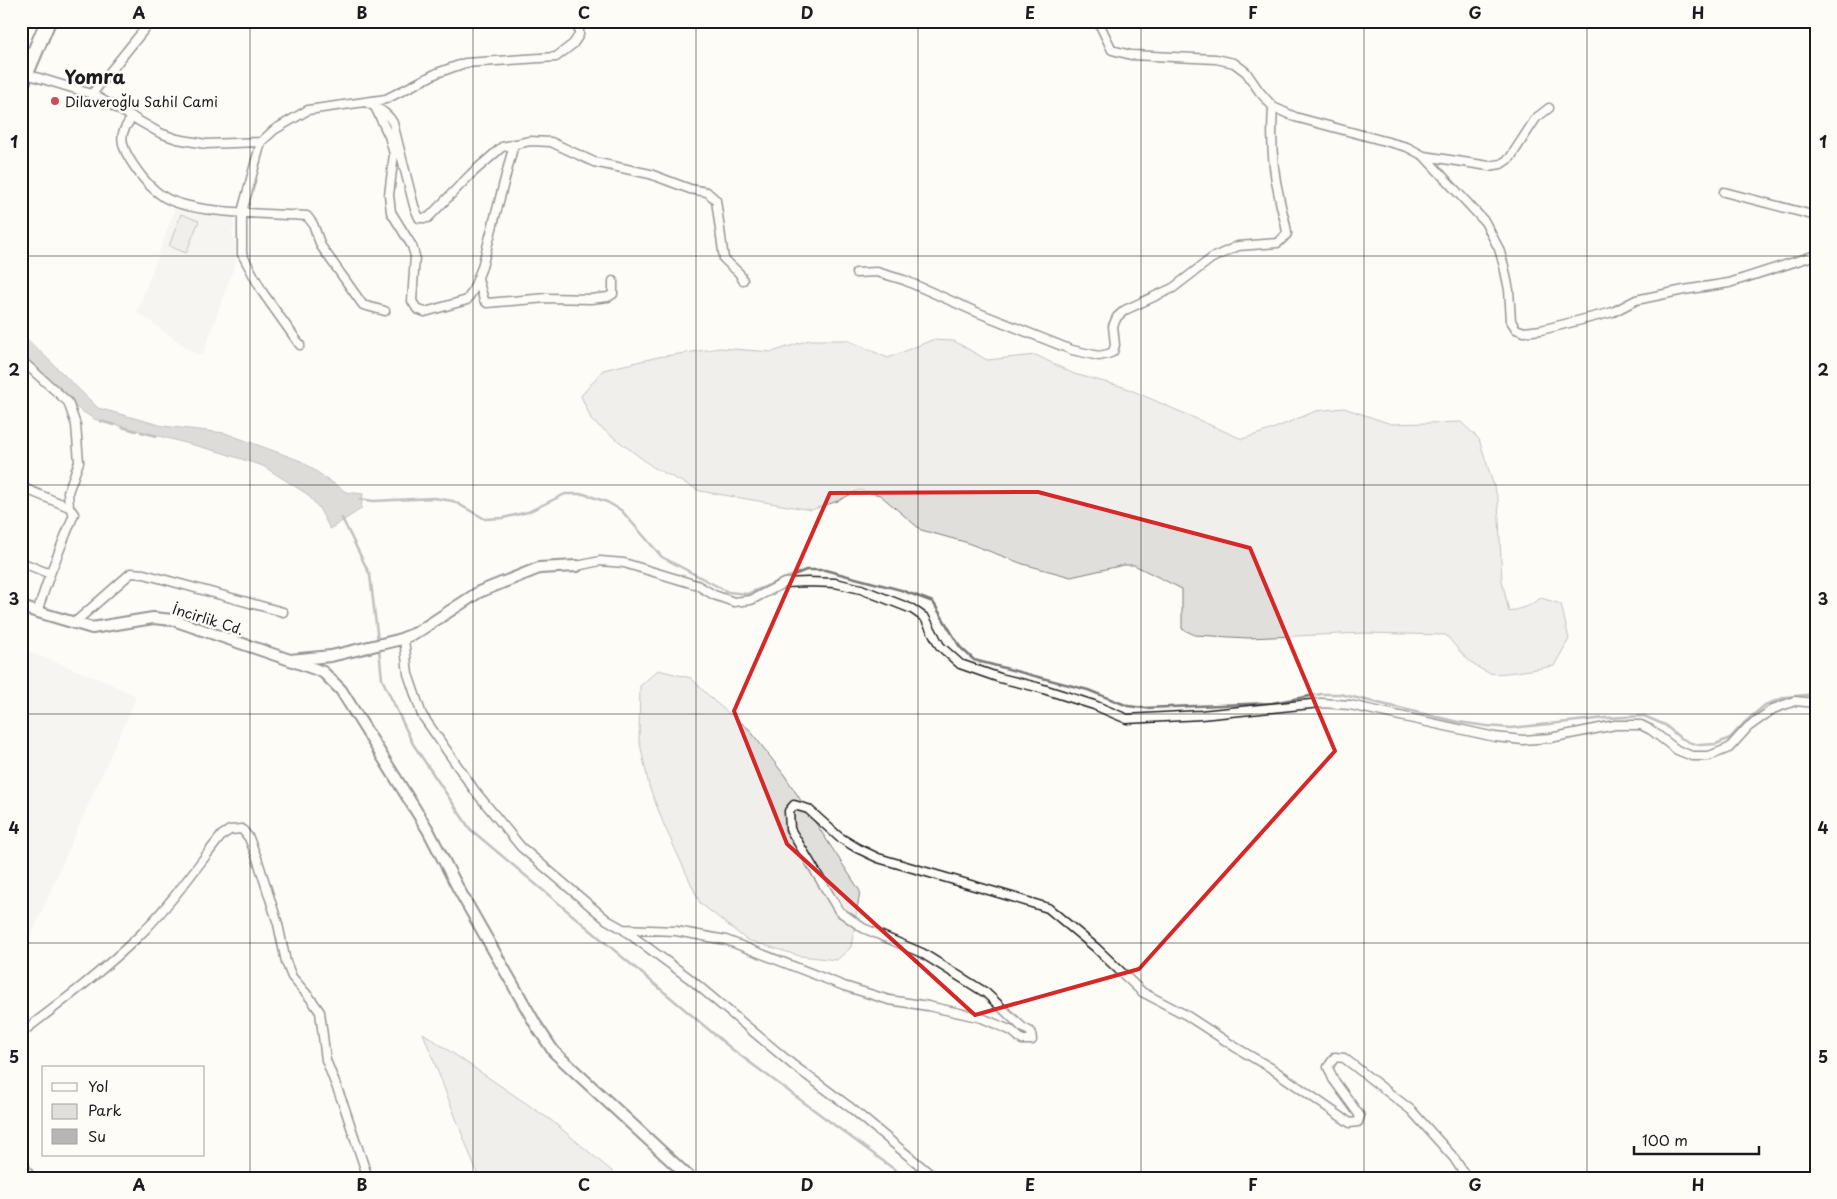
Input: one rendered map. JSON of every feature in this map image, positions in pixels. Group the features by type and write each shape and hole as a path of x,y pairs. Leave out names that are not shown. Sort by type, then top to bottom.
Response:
{"highway":[{"path":"21,44 31,21"},
{"path":"24,80 48,21"}],"street":[{"path":"92,94 151,21"},
{"path":"300,345 263,293 242,254 242,212 262,142 274,130 308,110 386,99 437,73 465,63 556,57 573,44 579,35 579,21"},
{"path":"1098,21 1112,50 1131,55 1216,60 1234,63 1246,72 1273,107 1295,117 1406,146 1424,156 1486,222 1499,249 1504,266 1509,290 1511,321 1516,329 1524,332 1541,330 1613,312 1636,300 1729,283 1816,255"},
{"path":"24,80 92,94 160,133 193,143 262,142"},
{"path":"366,102 390,117 414,206 420,218 428,218 471,174 502,147 530,141 551,142 594,162 650,174 690,189 707,192 716,200 724,259 739,273 743,280"},
{"path":"856,274 877,272 904,280 974,311 1024,329 1053,343 1090,355 1113,352 1115,345 1113,326 1117,317 1125,310 1173,288 1212,258 1238,246 1278,243 1287,234 1273,161 1273,107"},
{"path":"376,108 389,136 394,154 389,195 391,212 412,246 415,256 412,301 417,309 424,312 467,300 474,290 514,144"},
{"path":"1424,156 1490,166 1501,164 1510,158 1536,118 1549,108"},
{"path":"133,117 122,132 122,142 138,173 147,184 162,196 185,206 306,216 313,224 321,246 363,305 385,311"},
{"path":"1724,192 1816,216"},
{"path":"478,279 484,300 487,303 547,298 591,299 608,297 613,294 613,281"},
{"path":"21,360 68,402 76,425 79,462 68,492 69,507 74,514 37,612"},
{"path":"21,487 69,507"},
{"path":"21,562 50,574"},
{"path":"577,566 600,562 624,562 697,585 714,596 734,602 751,600 784,583 835,584 861,589 912,609 925,618 940,646 960,664 1000,678 1037,687 1094,705 1128,719 1200,715 1321,703 1350,705 1494,737 1523,740 1550,738 1615,725 1641,725 1678,750 1692,756 1709,756 1729,748 1748,727 1773,709 1795,701 1816,703"},
{"name":"İncirlik Cd.","path":"21,607 73,624 92,628 153,618 173,620 290,660 331,656 401,639 416,633 479,592 539,568 577,566"},
{"path":"73,624 131,573 144,574 283,612"},
{"path":"401,639 408,674 422,715 475,791 521,847 608,920 689,978 793,1065 851,1108 935,1178"},
{"path":"290,660 324,672 341,690 428,830 462,897 536,1025 554,1052 690,1178"},
{"path":"622,929 676,931 726,940 844,986 889,1000 928,1006 982,1018 1012,1031 1022,1040 1032,1040 1031,1032 1022,1027 986,993 922,953 863,928 839,911 790,829 789,811 794,805 799,805 808,809 839,837 878,858 1048,908 1096,947 1142,992 1186,1015 1271,1068 1350,1123 1358,1122 1360,1116 1333,1079 1328,1067 1334,1057 1344,1058 1411,1110 1454,1158 1467,1178"},
{"path":"21,1033 72,994 140,936 222,835 230,830 242,829 249,838 257,858 278,924 286,962 292,977 320,1012 326,1060 344,1106 368,1178"},
{"path":"21,1173 22,1162"},
{"path":"22,1162 31,1178"}],"highlighted area":[{"path":"1038,492 1250,548 1335,751 1139,969 975,1015 787,844 734,711 830,493"}],"shaded area":[{"path":"176,206 188,211 234,214 234,231 232,231 232,235 234,236 235,255 237,258 203,354 199,355 137,312"},
{"path":"21,649 97,678 134,695 135,700 21,960"}],"green space":[{"path":"181,214 199,221 186,253 169,246"},
{"path":"809,340 847,340 888,358 932,340 954,341 987,360 1036,355 1074,374 1124,387 1242,439 1316,411 1344,408 1391,424 1461,422 1479,439 1498,499 1502,580 1509,612 1528,606 1541,598 1561,604 1569,639 1554,666 1494,674 1482,670 1470,662 1446,635 1364,633 1248,638 1195,635 1182,629 1182,589 1134,565 1124,565 1071,577 1023,564 965,542 921,530 880,495 859,490 838,501 811,510 700,491 653,467 592,421 581,396 603,370 658,357 720,348 772,352"},
{"path":"658,670 691,678 715,702 749,729 785,776 860,891 851,947 837,960 800,956 747,940 700,903 664,825 649,786 639,739 640,686"},
{"path":"423,1033 552,1121 620,1178 479,1178"}],"water":[{"path":"21,333 98,408 163,426 225,433 301,461 346,492 363,494 361,509 330,529 319,508 307,494 263,466 220,452 94,419 68,402 21,359"}],"waterway":[{"path":"100,421 114,425"},
{"path":"122,427 136,431"},
{"path":"141,432 157,436"},
{"path":"359,499 374,501 434,498 453,501 485,519 503,518 528,512 565,494 584,494 607,502 621,510 662,557 728,592 747,594 806,570 825,570 901,590 933,602 960,647 974,660 1088,690 1128,706 1144,708 1272,703 1321,694 1340,694 1458,722 1511,728 1644,716 1665,725 1679,737 1700,745 1716,744 1730,738 1765,705 1786,697 1816,694"},
{"path":"342,518 370,575 378,641"},
{"path":"379,649 382,679 413,744 470,829 733,1050 906,1178"}],"place":[{"name":"Dilaveroğlu Sahil Cami","path":"55,101"}],"district":[{"name":"Yomra","path":"95,76"}]}
